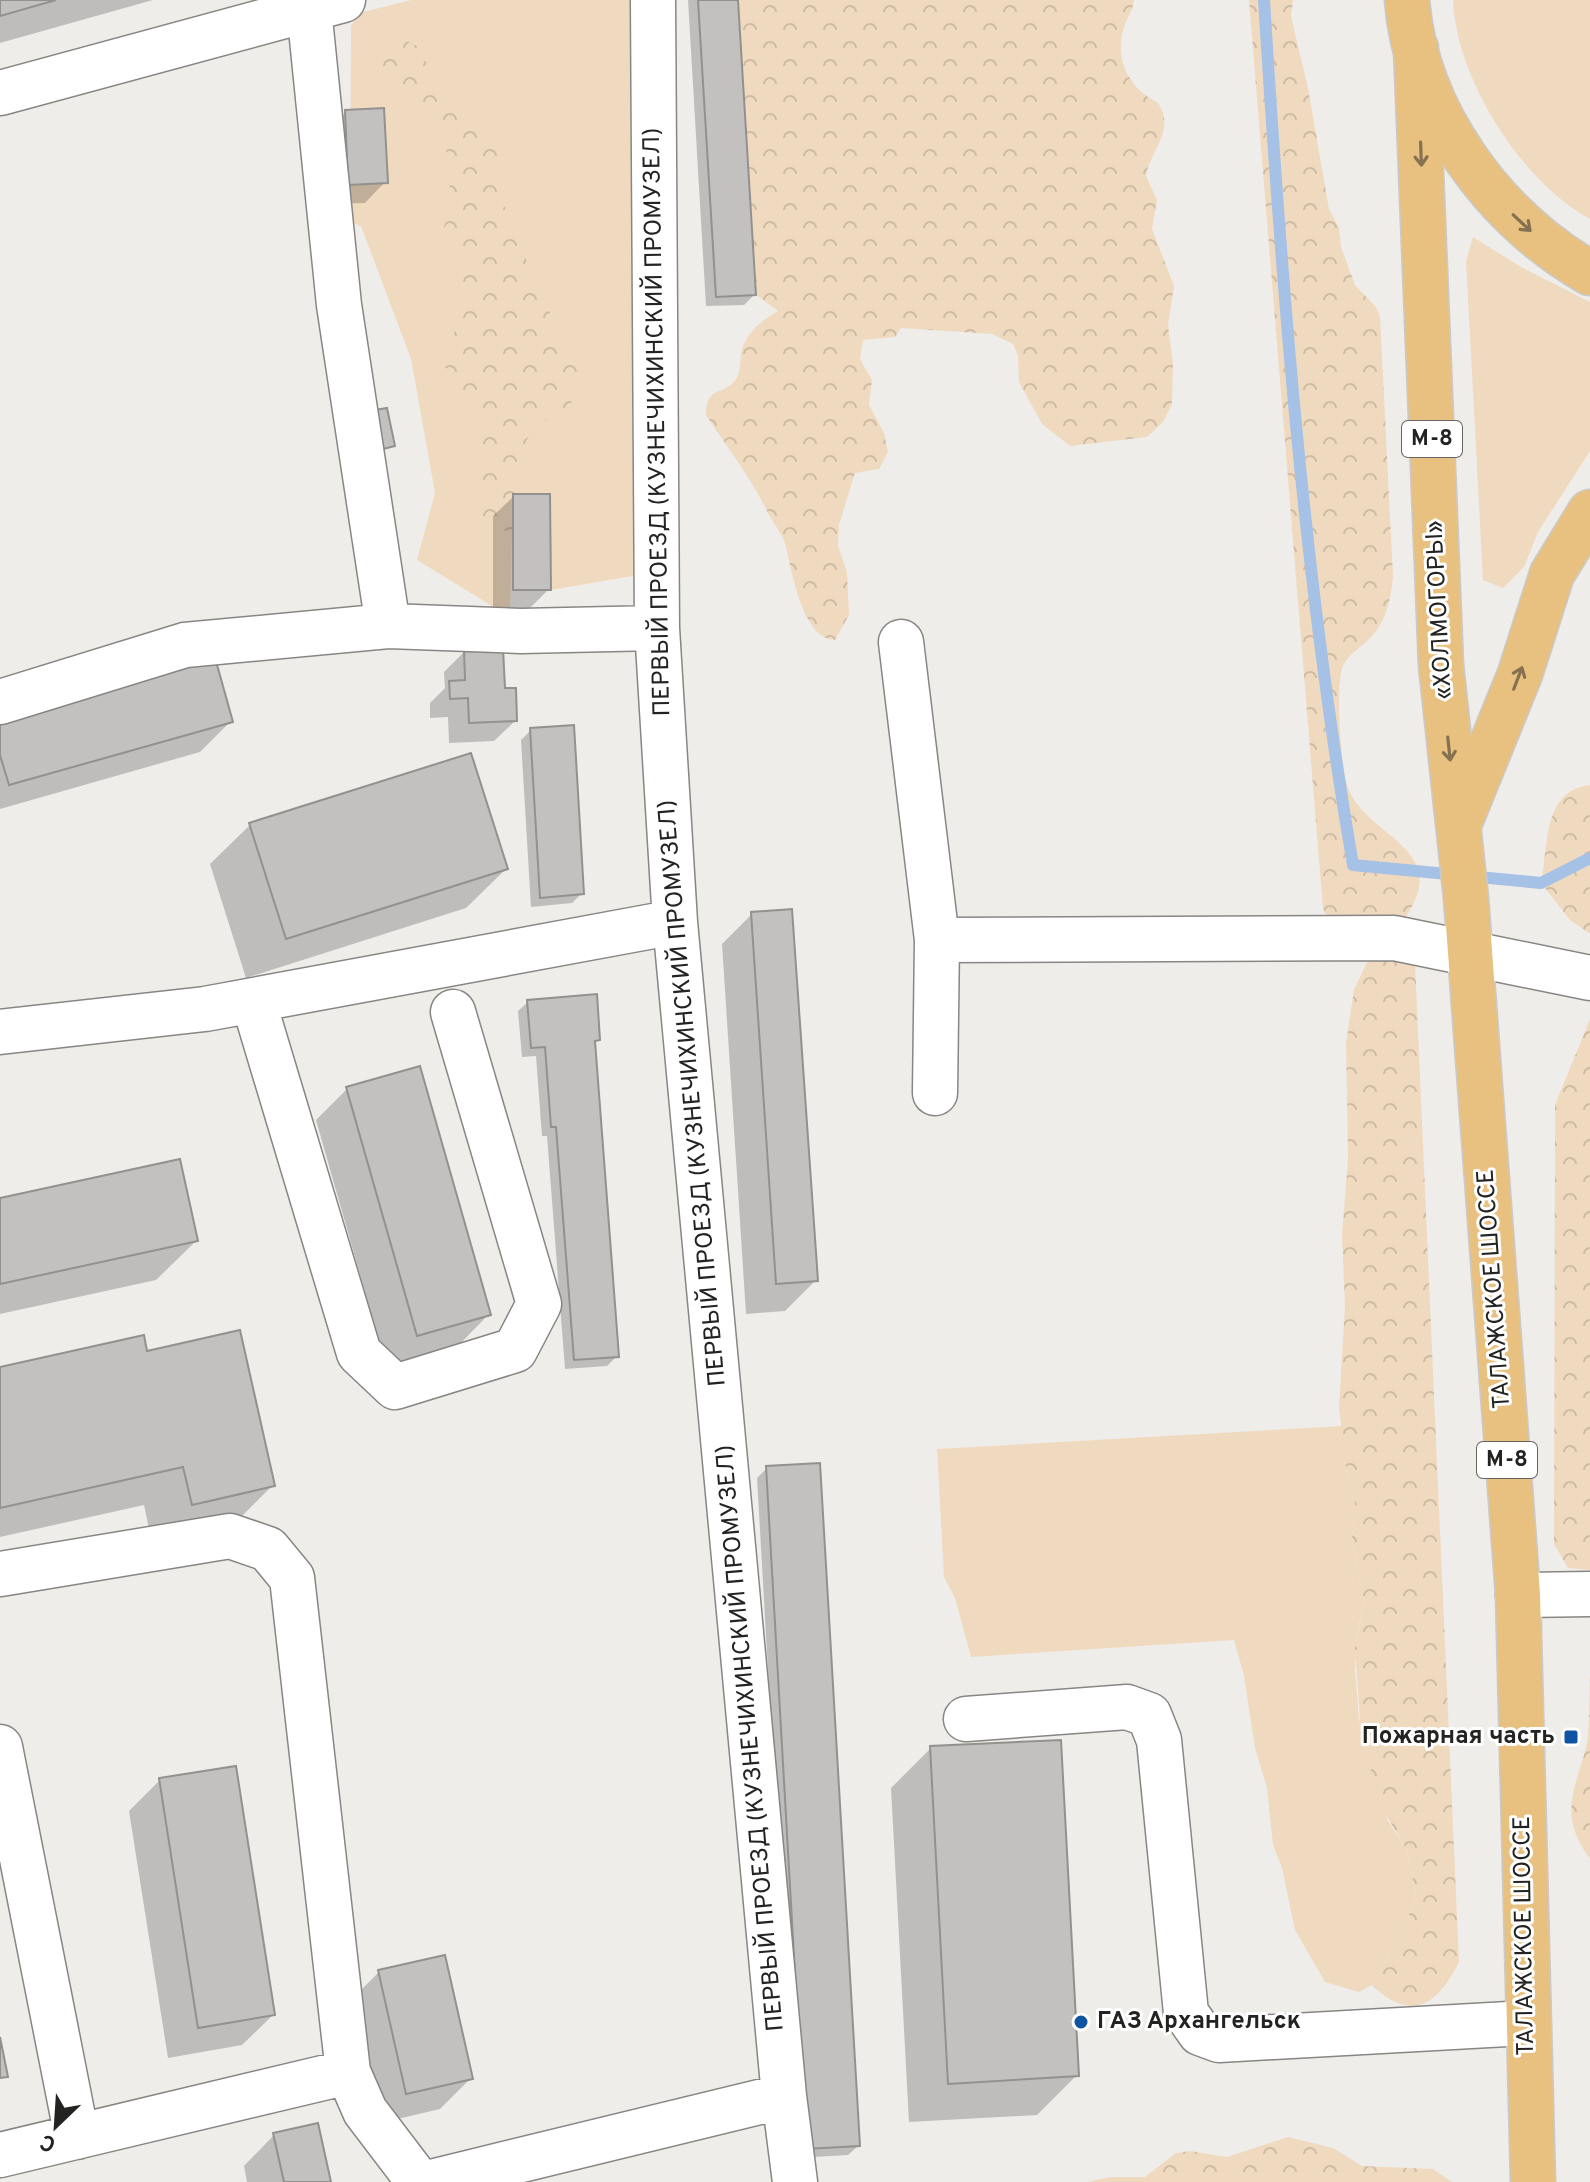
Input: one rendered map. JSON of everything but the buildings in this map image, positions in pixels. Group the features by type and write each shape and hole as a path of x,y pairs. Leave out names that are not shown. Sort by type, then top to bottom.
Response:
{"main road":[{"name":"«ХОЛМОГОРЫ»","path":"1407,0 1416,48 1441,665 1462,862"},
{"name":"«ХОЛМОГОРЫ»","path":"1416,48 1437,107 1478,175 1524,226 1590,273"},
{"name":"М-8","path":"1462,862 1552,574 1590,512"},
{"name":"ТАЛАЖСКОЕ ШОССЕ","path":"1462,862 1518,1595 1533,2182"}],"street":[{"name":"ПЕРВЫЙ ПРОЕЗД (КУЗНЕЧИХИНСКИЙ ПРОМУЗЕЛ)","path":"653,0 657,628 675,922 784,2096 795,2182"},
{"path":"0,93 326,5 339,305 388,626"},
{"path":"0,702 185,645 388,626 521,631 657,628"},
{"path":"901,642 937,940 935,1093"},
{"path":"0,1032 205,1009 675,922"},
{"path":"937,940 1394,938 1590,978"},
{"path":"253,1000 359,1353 395,1387 515,1350 539,1304 453,1012"},
{"path":"0,1574 230,1536 268,1549 292,1578 348,2072 365,2111 419,2182"},
{"path":"1518,1595 1590,1594"},
{"path":"966,1719 1127,1707 1149,1715 1159,1740 1186,2013 1200,2033 1219,2040 1527,2023"},
{"path":"0,1747 77,2137"},
{"path":"0,2155 348,2072"},
{"path":"431,2182 784,2096"}],"green space":[{"path":"411,0 639,0 647,561 633,576 551,590 550,494 513,494 510,617 417,560 435,493 411,359 361,226 350,222 351,26 359,13"},
{"path":"738,0 1134,0 1123,30 1123,63 1133,82 1158,103 1163,113 1161,140 1146,176 1157,200 1152,229 1174,286 1168,325 1173,364 1172,404 1163,422 1147,437 1070,446 1042,424 1019,382 1018,356 1013,344 992,334 901,328 895,337 863,340 860,359 872,380 869,405 884,433 888,452 879,469 855,473 839,525 838,546 847,572 849,615 835,640 824,637 807,616 795,587 782,536 706,415 712,395 736,379 743,347 750,334 778,311 756,295"},
{"path":"1249,0 1293,0 1291,16 1308,88 1329,209 1339,228 1341,247 1355,285 1376,307 1380,316 1393,577 1384,618 1376,632 1344,664 1339,687 1340,723 1347,785 1356,803 1401,844 1413,859 1419,875 1417,895 1404,919 1329,919 1323,909"},
{"path":"1453,0 1590,0 1590,219 1564,202 1540,180 1497,125 1479,94 1466,62"},
{"path":"402,39 417,46 445,94 474,112 494,142 500,161 501,200 519,234 535,291 555,320 577,371 577,391 569,407 537,426 526,441 521,495 523,530 502,531 476,512 485,467 482,435 472,406 445,367 444,351 468,307 459,259 444,229 450,184 446,151 441,135 411,95 385,72 379,57 385,42"},
{"path":"1473,237 1521,267 1590,302 1590,451 1538,532 1524,567 1503,588 1483,580 1466,261"},
{"path":"1590,785 1589,933 1570,920 1541,883 1547,838 1555,809 1574,789"},
{"path":"1379,949 1415,963 1459,1962 1433,1998 1411,2006 1386,1997 1372,1985 1405,1925 1416,1896 1407,1850 1381,1807 1361,1735 1355,1647 1364,1602 1352,1537 1356,1507 1347,1476 1339,1407 1345,1306 1342,1235 1348,1158 1346,1043 1354,990 1368,960"},
{"path":"1590,1019 1590,1570 1568,1568 1554,1544 1555,1105"},
{"path":"1342,1426 1347,1476 1356,1507 1352,1537 1364,1602 1357,1635 1355,1670 1359,1719 1388,1821 1407,1850 1416,1896 1405,1925 1372,1985 1359,1992 1325,1982 1295,1930 1282,1868 1273,1845 1267,1788 1255,1748 1244,1676 1234,1640 971,1657 955,1598 944,1577 937,1449"},
{"path":"1590,1674 1590,1859 1574,1830 1572,1805 1587,1742"},
{"path":"1288,2137 1333,2148 1362,2166 1433,2169 1452,2182 1087,2182 1110,2177 1145,2177 1176,2153 1190,2151 1227,2157"}],"waterway":[{"path":"1264,0 1279,217 1308,542 1353,865 1541,883 1590,858"}],"place":[{"name":"Пожарная часть","path":"1571,1737"},
{"name":"ГАЗ Архангельск","path":"1081,2022"}]}
